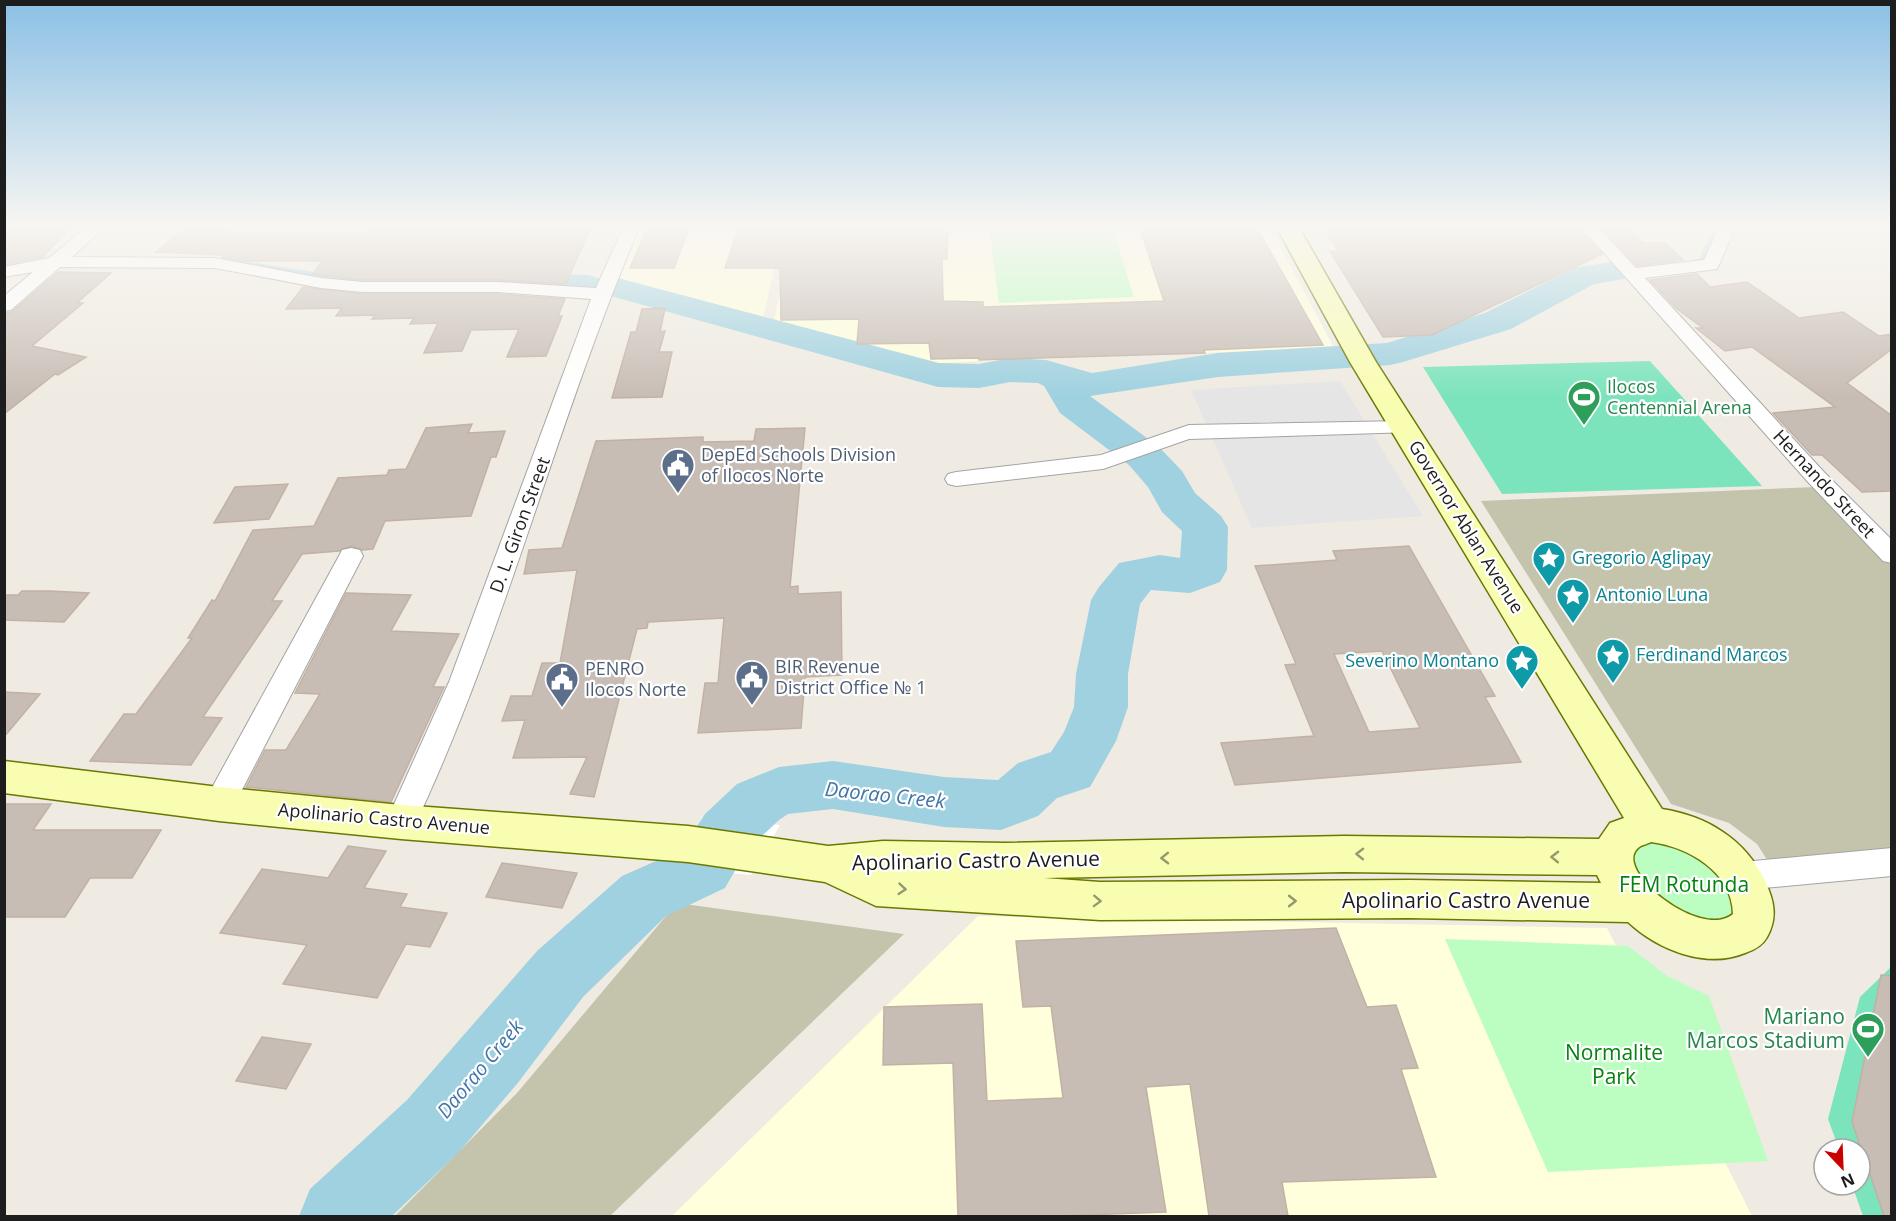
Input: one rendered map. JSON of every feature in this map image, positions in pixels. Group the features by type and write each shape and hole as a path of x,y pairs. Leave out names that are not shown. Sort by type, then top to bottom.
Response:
{"main road":[{"name":"Governor Ablan Avenue","path":"1319,283 1359,355 1650,825"},
{"name":"Apolinario Castro Avenue","path":"4,777 219,804 401,822 688,844 764,853 828,864 883,859 1005,861 1344,854 1613,857"},
{"path":"1650,825 1690,833 1711,844 1743,876 1752,892 1754,908 1751,922 1743,933 1729,939 1711,940 1691,937 1671,929 1635,903 1619,879 1613,857 1616,844 1623,834 1635,828 1650,825"},
{"name":"Apolinario Castro Avenue","path":"828,864 876,887 1089,901 1409,898 1635,903"}],"street":[{"path":"4,306 32,283"},
{"path":"321,283 363,287 498,287 602,294"},
{"name":"D. L. Giron Street","path":"401,822 463,682 607,283"},
{"name":"Hernando Street","path":"1638,283 1892,555"},
{"path":"956,478 1103,462 1159,440 1189,432 1404,428"},
{"path":"219,804 351,556"},
{"path":"1743,876 1892,862"}],"shaded area":[{"path":"621,283 771,283 762,322"},
{"path":"782,283 1299,283 1334,348 911,364 774,320"},
{"path":"1340,381 1423,516 1252,528 1191,390"},
{"path":"1816,487 1891,565 1891,856 1771,866 1757,844 1729,823 1671,804 1481,501"},
{"path":"677,903 904,934 610,1216 395,1216 517,1093"},
{"path":"978,916 1607,928 1752,1216 672,1216"}],"green space":[{"path":"996,283 1130,283 1134,297 999,303"},
{"name":"Ilocos Centennial Arena","path":"1650,361 1762,486 1502,494 1423,367"},
{"name":"FEM Rotunda","path":"1641,840 1701,850 1743,909 1723,931 1643,902 1628,848"},
{"name":"Normalite Park","path":"1445,939 1628,946 1667,976 1709,996 1768,1161 1548,1172"},
{"name":"Mariano Marcos Stadium","path":"1891,967 1891,1216 1863,1216 1856,1197 1872,1197 1872,1137 1835,1137 1828,1119 1860,997"}],"pier":[{"path":"702,817 780,825 751,875 672,867 688,844"}],"building":[{"path":"45,283 100,283 77,303 83,303 32,346 86,357 58,375 55,374 4,414 4,313 12,312"},
{"path":"780,283 943,283 943,301 983,302 983,307 1164,301 1158,283 1288,283 1323,345 1204,350 1205,353 979,360 979,358 931,359 929,343 857,344 859,319 781,320"},
{"path":"1350,283 1541,283 1432,335 1383,337"},
{"path":"1653,283 1706,283 1710,287 1748,283 1799,318 1843,312 1879,336 1892,334 1892,349 1847,383 1892,416 1892,491 1862,492 1822,455 1812,455 1773,413 1835,407 1752,347 1725,351 1696,328 1703,328 1677,309"},
{"path":"303,287 363,294 498,294 565,299 558,316 562,316 546,356 507,357 519,329 471,330 462,351 424,353 438,323 410,324 414,318 372,319 375,315 336,316 342,308 286,309"},
{"path":"665,308 660,332 665,331 659,352 672,352 662,397 612,398 631,332 636,332 642,309"},
{"path":"472,424 468,433 505,431 496,457 491,457 471,516 385,521 373,549 362,550 351,546 339,551 302,554 272,601 282,601 203,717 222,718 191,765 90,761 124,714 136,714 192,638 188,638 212,600 215,601 253,530 314,526 338,478 387,475 389,470 406,469 426,428"},
{"path":"805,428 790,587 798,586 798,594 841,592 842,675 805,677 801,728 698,733 705,683 718,683 724,618 648,622 647,628 637,629 594,797 570,794 587,757 513,758 525,720 502,721 511,696 532,696 542,663 560,663 577,570 524,574 529,550 562,548 596,441 703,437 703,442 754,441 756,429"},
{"path":"288,484 269,519 214,523 235,487"},
{"path":"1409,546 1495,696 1485,697 1521,762 1235,785 1221,743 1314,736 1285,665 1296,664 1255,566 1337,560 1333,551","holes":["1382,651 1420,728 1369,732 1334,654"]},
{"path":"22,591 89,593 64,622 4,620 4,595 18,595"},
{"path":"346,593 411,595 391,631 459,634 433,687 444,687 391,802 246,787 265,750 286,750 320,694 295,693"},
{"path":"4,692 40,694 4,737"},
{"path":"4,804 51,804 33,830 161,830 132,878 90,878 65,917 4,917"},
{"path":"348,846 386,851 364,888 407,894 400,907 447,913 430,947 406,944 377,998 283,984 307,945 220,933 262,869 328,878"},
{"path":"502,863 577,873 562,908 486,897"},
{"path":"1336,928 1367,1007 1396,1005 1418,1068 1401,1069 1436,1177 1282,1182 1288,1216 1209,1216 1190,1084 1146,1087 1166,1212 1059,1216 958,1216 953,1063 883,1065 884,1007 982,1004 987,1101 1063,1098 1051,1006 1023,1007 1016,941"},
{"path":"1881,975 1892,976 1892,1216 1884,1216 1872,1181 1872,1137 1857,1137 1852,1122"},
{"path":"262,1037 311,1044 286,1089 236,1081"}],"waterway":[{"path":"491,283 589,285"},
{"path":"1060,379 1092,385 1218,365 1390,354 1498,321 1571,283"},
{"path":"614,288 938,375 979,376 1010,370 1046,372 1060,379"},
{"name":"Daorao Creek","path":"337,1216 433,1126 492,1059 560,974 644,896 703,869 726,832 758,802 779,791 833,785 944,802 1001,805 1018,798 1038,780 1070,770 1088,741 1101,707 1102,674 1116,600 1136,575 1160,572 1190,576 1203,570 1205,527 1178,502 1167,481 1144,456 1074,404 1060,379"}],"place":[{"name":"Ilocos Centennial Arena","path":"1584,426"},
{"name":"DepEd Schools Division of Ilocos Norte","path":"678,494"},
{"name":"Gregorio Aglipay","path":"1549,587"},
{"name":"Antonio Luna","path":"1573,624"},
{"name":"Ferdinand Marcos","path":"1613,684"},
{"name":"Severino Montano","path":"1522,690"},
{"name":"BIR Revenue District Office № 1","path":"752,706"},
{"name":"PENRO Ilocos Norte","path":"562,708"},
{"name":"Mariano Marcos Stadium","path":"1868,1058"}]}
